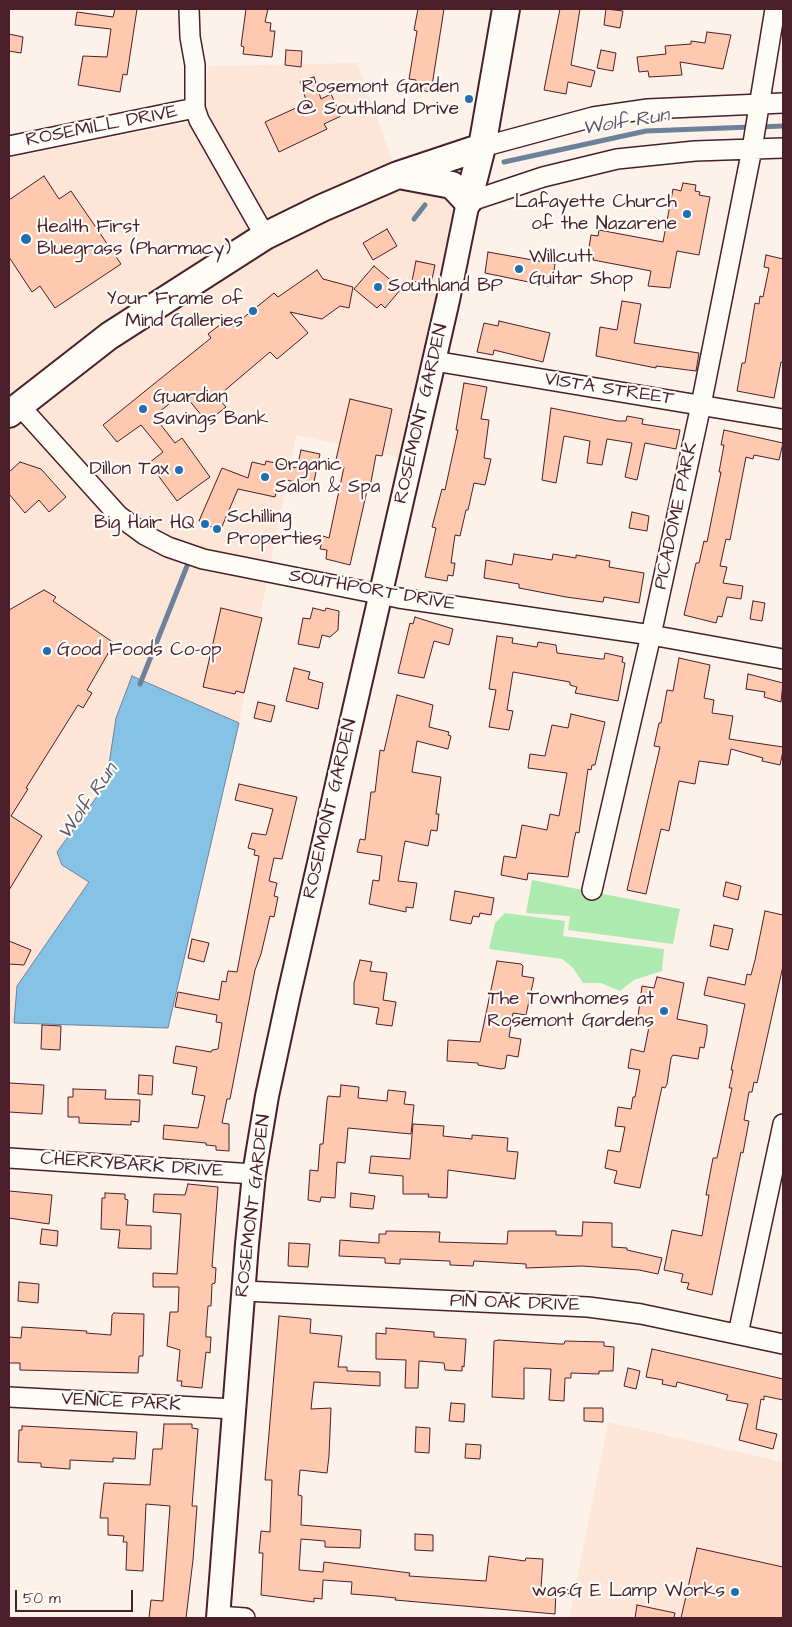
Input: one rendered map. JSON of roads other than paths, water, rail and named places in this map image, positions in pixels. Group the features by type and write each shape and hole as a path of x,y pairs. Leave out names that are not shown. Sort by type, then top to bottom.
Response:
{"main road":[{"name":"ROSEMONT GARDEN","path":"468,202 482,147 506,9"},
{"path":"14,409 109,336 266,236 322,208 398,175 482,147"},
{"path":"398,175 452,185 468,202"}],"street":[{"path":"189,9 190,37 195,64 196,108 205,134 266,236"},
{"name":"PICADOME PARK","path":"592,890 651,636 701,405 752,145 775,9"},
{"path":"482,147 593,117 648,109 758,108 783,103"},
{"name":"ROSEMILL DRIVE","path":"9,146 196,108"},
{"path":"468,202 582,166 618,159 752,145 783,148"},
{"name":"ROSEMONT GARDEN","path":"218,1617 254,1174 267,1096 434,361 468,202"},
{"name":"VISTA STREET","path":"434,361 783,419"},
{"name":"SOUTHPORT DRIVE","path":"14,409 119,516 144,534 168,547 203,559 380,594 783,658"},
{"path":"738,1334 783,1124"},
{"name":"CHERRYBARK DRIVE","path":"9,1158 254,1174"},
{"name":"PIN OAK DRIVE","path":"244,1291 588,1307 641,1314 783,1344"},
{"name":"VENICE PARK","path":"9,1397 234,1409"},
{"path":"218,1617 245,1618"}],"water":[{"path":"132,676 239,723 168,1028 14,1023 17,986 89,882 62,865 57,852 106,784 116,718"}],"waterway":[{"name":"Wolf Run","path":"759,127 783,126"},
{"name":"Wolf Run","path":"504,162 646,131 751,127"},
{"name":"Wolf Run","path":"414,219 425,205"},
{"name":"Wolf Run","path":"140,684 187,566"}],"place":[{"name":"Rosemont Garden @ Southland Drive","path":"469,99"},
{"name":"Lafayette Church of the Nazarene","path":"687,214"},
{"name":"Health First Bluegrass (Pharmacy)","path":"26,239"},
{"name":"Willcutt Guitar Shop","path":"519,269"},
{"name":"Southland BP","path":"378,287"},
{"name":"Your Frame of Mind Galleries","path":"253,311"},
{"name":"Guardian Savings Bank","path":"143,409"},
{"name":"Dillon Tax","path":"179,470"},
{"name":"Organic Salon & Spa","path":"265,477"},
{"name":"Big Hair HQ","path":"205,524"},
{"name":"Schilling Properties","path":"217,529"},
{"name":"Good Foods Co-op","path":"47,651"},
{"name":"The Townhomes at Rosemont Gardens","path":"664,1011"},
{"name":"was:G E Lamp Works","path":"735,1592"}]}
